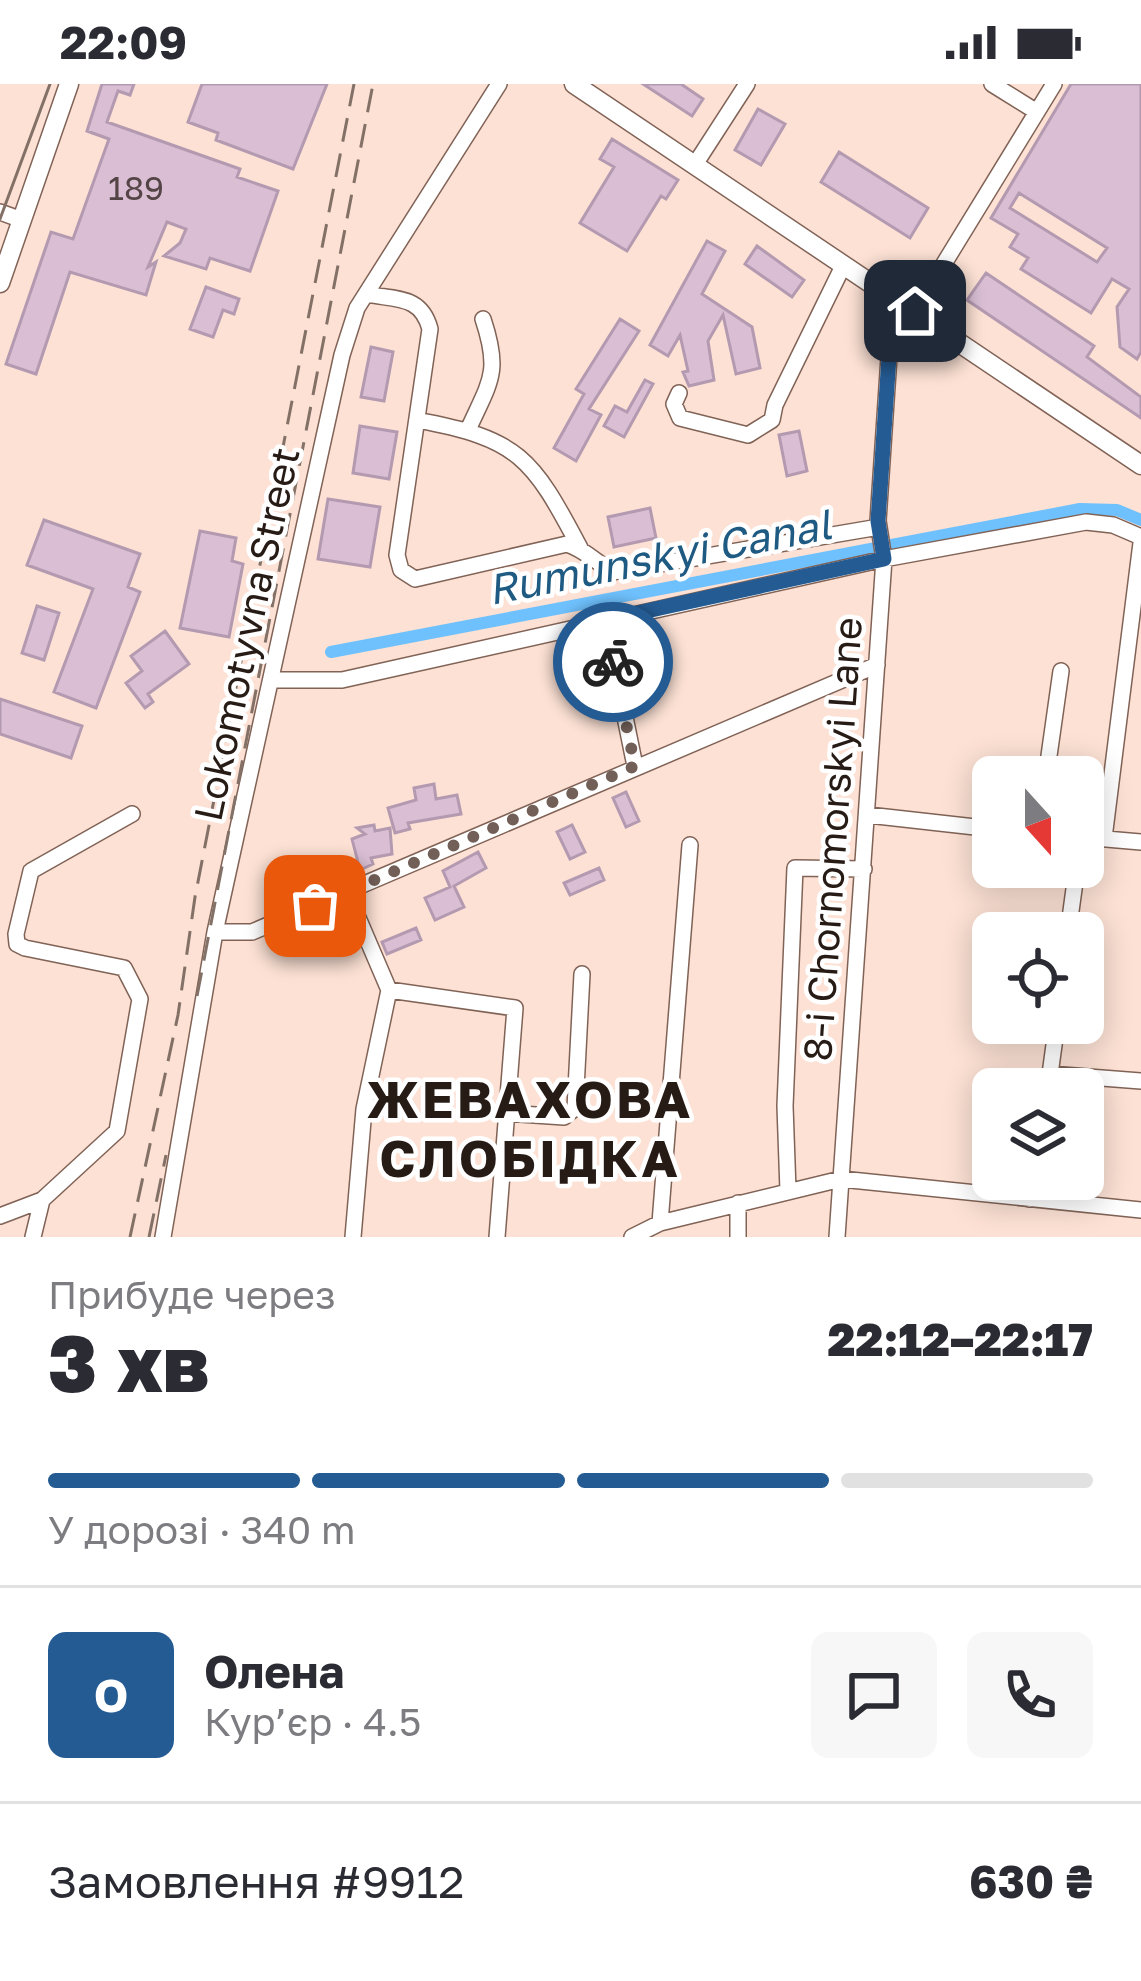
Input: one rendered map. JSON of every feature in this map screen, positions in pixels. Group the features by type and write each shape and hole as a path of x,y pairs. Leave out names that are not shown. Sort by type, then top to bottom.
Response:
{"main road":[{"path":"0,283 69,84"},
{"path":"574,84 1141,465"}],"street":[{"name":"Lokomotyvna Street","path":"163,1237 215,932 332,393 357,308 499,84"},
{"path":"694,166 747,84"},
{"path":"992,84 1037,112"},
{"name":"8-i Chornomorskyi Lane","path":"837,1237 884,559 879,527 890,342 915,311 1054,84"},
{"path":"0,212 22,220"},
{"path":"679,392 674,404 680,418 748,435 772,419 843,266"},
{"path":"366,294 417,304 426,311 430,328 397,555 401,570 415,579 568,544 580,548"},
{"path":"468,430 493,375 495,360 483,319"},
{"path":"417,420 468,430 510,447 531,469 580,548 590,560 613,572 879,527"},
{"path":"272,680 343,680 884,559 1086,522 1113,525 1141,540 1104,838 1141,842"},
{"path":"605,620 635,766"},
{"path":"215,932 252,932 877,664"},
{"path":"1049,756 1061,671"},
{"path":"0,1216 41,1200 117,1132 140,999 124,968 25,948 17,944 16,934 31,871 132,814"},
{"path":"868,814 972,826"},
{"path":"660,1223 690,845"},
{"path":"788,1191 784,1106 795,868 864,869"},
{"path":"347,892 389,990 364,1109 353,1237"},
{"path":"506,1113 564,1117 574,1108 582,974"},
{"path":"389,990 515,1008 497,1237"},
{"path":"1104,1081 1141,1081"},
{"path":"632,1237 660,1223 841,1180 972,1193"},
{"path":"33,1237 41,1200"},
{"path":"1048,1200 1141,1210"},
{"path":"738,1203 738,1237"}],"building":[{"path":"102,84 134,84 130,95 118,91 107,122 240,169 237,177 278,191 250,271 210,258 206,269 164,256 180,243 186,229 167,222 148,267 156,262 146,295 70,272 36,374 6,364 51,232 73,239 109,139 87,131"},
{"path":"202,84 327,84 293,169 216,140 218,133 188,122"},
{"path":"643,84 681,84 703,99 692,116"},
{"path":"1071,84 1141,84 1141,352 1137,359 1120,347 1117,307 1129,289 1112,279 1091,313 1021,269 1028,258 1010,247 1018,234 991,218","holes":["1019,193 1107,248 1097,262 1010,208"]},
{"path":"758,109 785,124 761,165 735,150"},
{"path":"612,139 678,180 666,199 661,196 627,251 580,223 614,167 600,159"},
{"path":"839,152 928,208 910,238 821,182"},
{"path":"707,241 725,251 702,294 752,327 760,368 736,374 723,315 708,341 714,380 689,386 680,335 668,356 650,345"},
{"path":"757,246 804,280 792,297 745,264"},
{"path":"986,273 1094,346 1087,357 1141,397 1141,418 967,300"},
{"path":"206,287 239,299 234,314 223,310 213,337 190,329"},
{"path":"620,319 639,331 589,409 601,415 576,461 554,448 584,394 576,389"},
{"path":"371,347 393,352 384,401 361,397"},
{"path":"645,380 653,384 624,437 604,426 615,406 627,412"},
{"path":"360,426 397,432 389,479 353,473"},
{"path":"799,431 807,471 787,476 779,435"},
{"path":"328,499 380,507 370,567 318,559"},
{"path":"650,508 656,538 614,547 608,517"},
{"path":"44,520 140,554 128,587 140,592 96,708 54,692 93,589 27,565"},
{"path":"200,531 236,538 232,561 243,564 229,637 180,628"},
{"path":"37,606 59,613 44,660 22,653"},
{"path":"165,631 189,664 148,694 153,702 145,708 126,683 142,671 131,656"},
{"path":"0,699 82,726 71,758 0,734"},
{"path":"434,784 436,799 457,795 461,814 408,823 410,829 395,833 388,808 416,800 414,788"},
{"path":"626,792 639,821 626,827 613,798"},
{"path":"374,825 375,831 390,828 392,854 371,858 373,864 360,870 352,839 365,834 357,828"},
{"path":"572,825 585,852 570,859 557,832"},
{"path":"478,852 486,868 454,886 464,907 435,920 425,898 450,887 443,871"},
{"path":"599,868 604,880 570,895 564,883"},
{"path":"416,928 421,940 387,954 382,942"}],"waterway":[{"name":"Rumunskyi Canal","path":"331,652 1080,509 1117,510 1141,520"}],"tram line":[{"path":"0,219 50,84"}],"railway":[{"path":"130,1237 178,1015 195,897 354,84"},
{"path":"197,996 373,84"},
{"path":"149,1237 166,1155"}],"way so far":[{"path":"315,906 635,766 613,662"}],"district":[{"name":"ЖЕВАХОВА СЛОБІДКА","path":"530,1127"}],"route":[{"path":"613,662 605,620 884,559 878,521 890,342 915,311"}]}
